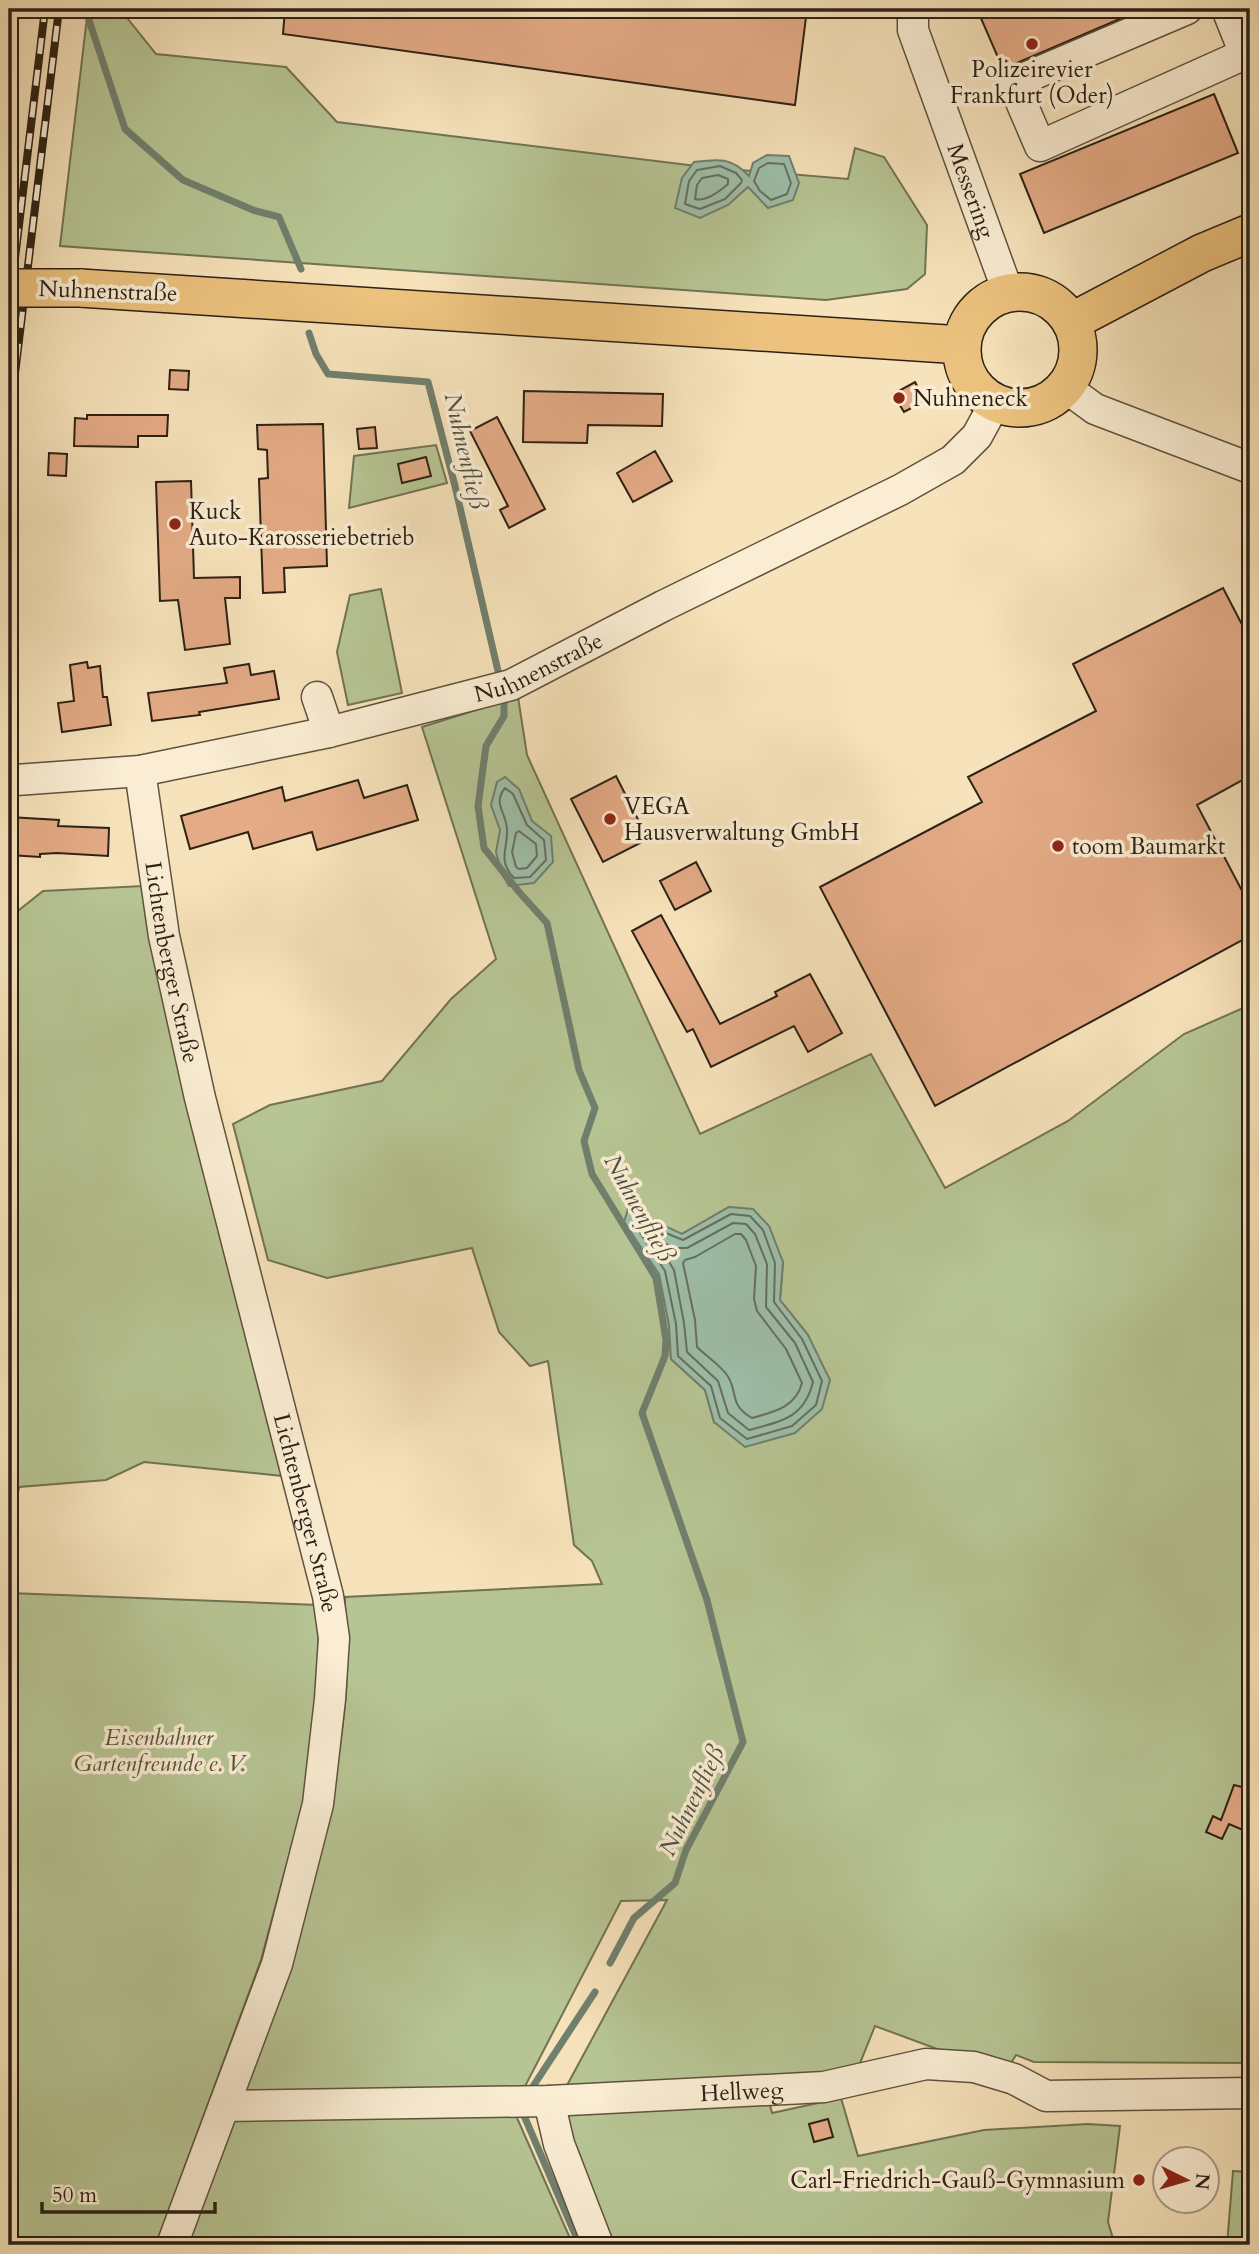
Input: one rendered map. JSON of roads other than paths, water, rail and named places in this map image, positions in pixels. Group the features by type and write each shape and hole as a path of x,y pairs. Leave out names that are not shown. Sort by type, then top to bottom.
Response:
{"main road":[{"path":"1071,322 1202,253 1250,233"},
{"name":"Nuhnenstraße","path":"9,288 80,288 962,345"},
{"path":"1008,292 1027,292 1045,297 1060,307 1071,322 1077,338 1078,355 1074,372 1065,387 1050,400 1033,407 1014,408 995,403 973,385 966,373 962,345 965,330 982,305 996,296 1008,292"}],"street":[{"name":"Messering","path":"913,9 913,30 1008,292"},
{"path":"1187,9 1013,83 1040,146 1245,54 1227,9"},
{"path":"1065,387 1095,409 1246,464 1250,468"},
{"name":"Nuhnenstraße","path":"16,780 140,771 329,733 511,685 663,606 900,490 953,460 977,436 995,403"},
{"path":"317,697 329,733"},
{"name":"Lichtenberger Straße","path":"140,771 164,936 200,1098 328,1596 334,1638 318,1804 277,1964 172,2245"},
{"name":"Hellweg","path":"224,2106 549,2101 824,2087 926,2064 974,2067 1014,2079 1046,2096 1250,2093"},
{"path":"549,2101 559,2144 598,2245"}],"water":[{"path":"767,155 789,156 799,183 793,200 768,208 748,187 728,205 700,218 675,208 682,178 694,162 730,162 749,176 753,163"},
{"path":"505,777 519,789 532,821 551,836 553,862 534,883 509,886 502,874 496,852 500,830 491,805 497,782"},
{"path":"729,1207 753,1209 769,1226 783,1262 780,1300 808,1335 830,1380 822,1409 795,1433 745,1447 714,1422 705,1390 671,1359 669,1325 659,1274 624,1222 628,1209 682,1234"}],"waterway":[{"name":"Nuhnenfließ","path":"88,17 125,129 183,180 253,210 279,217 301,269"},
{"name":"Nuhnenfließ","path":"309,333 316,354 328,374 428,382 498,671"},
{"name":"Nuhnenfließ","path":"504,701 504,716 486,746 478,806 484,848 547,923 579,1070 595,1108 584,1141 592,1174 656,1278 666,1340 665,1356 642,1413 707,1600 743,1742 686,1850 675,1883 634,1918 610,1963"},
{"name":"Nuhnenfließ","path":"528,2094 595,1992"},
{"name":"Nuhnenfließ","path":"522,2111 575,2234"}],"railway":[{"path":"9,308 45,9"},
{"path":"9,423 59,9"}],"place":[{"name":"Polizeirevier Frankfurt (Oder)","path":"1032,44"},
{"name":"Nuhneneck","path":"899,398"},
{"name":"Kuck Auto-Karosseriebetrieb","path":"175,524"},
{"name":"VEGA Hausverwaltung GmbH","path":"610,819"},
{"name":"toom Baumarkt","path":"1058,846"},
{"name":"Carl-Friedrich-Gauß-Gymnasium","path":"1139,2180"}],"park label":[{"name":"Eisenbahner Gartenfreunde e. V.","path":"159,1750"}]}
